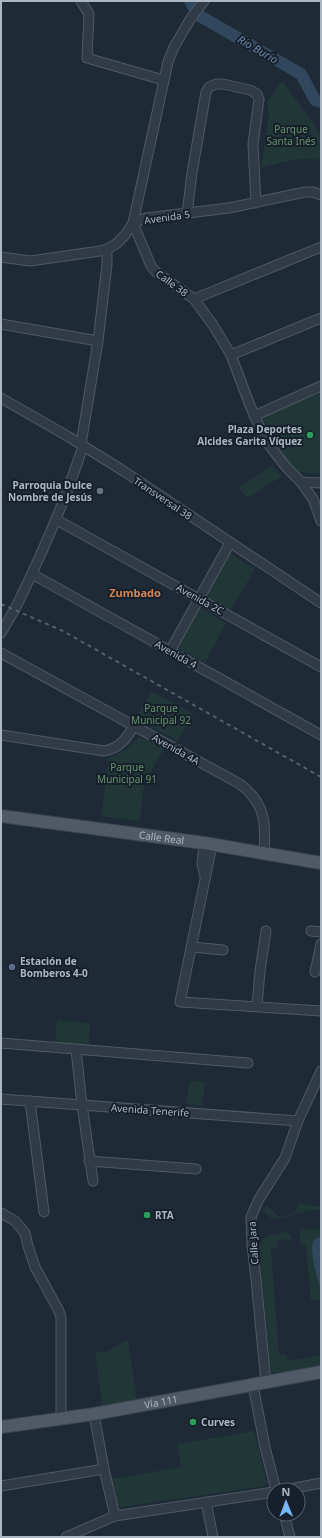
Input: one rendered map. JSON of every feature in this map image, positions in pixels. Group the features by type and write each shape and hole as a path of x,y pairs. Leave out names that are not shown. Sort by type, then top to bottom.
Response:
{"main road":[{"name":"Calle Real","path":"1,808 264,850 321,863"},
{"name":"Calle Real","path":"1,816 208,844 321,854"},
{"name":"Vía 111","path":"1,1427 94,1414 321,1372"}],"street":[{"path":"81,1 88,14 87,58 163,80"},
{"path":"133,223 163,80 174,47 191,18 203,3"},
{"path":"187,214 192,173 206,92 209,87 216,84 223,84 250,90 257,94 259,99 253,144 256,203"},
{"name":"Avenida 5","path":"1,257 30,261 92,252 107,249 120,239 133,223 146,218 187,214 256,203 306,192 320,194"},
{"name":"Calle 38","path":"133,223 150,266 156,272 194,299 213,325 231,355 254,416 265,440 301,482 313,499 321,521"},
{"path":"194,299 321,247"},
{"path":"1,633 3,623 15,609 32,574 57,520 73,479 82,445 98,341 107,264 107,249"},
{"path":"231,355 321,318"},
{"path":"1,324 98,341"},
{"path":"254,416 321,386"},
{"name":"Transversal 38","path":"1,398 125,472 321,603"},
{"path":"301,482 321,483"},
{"name":"Avenida 2C","path":"57,520 321,667"},
{"path":"170,651 230,542"},
{"name":"Avenida 4","path":"32,574 321,735"},
{"name":"Avenida 4A","path":"1,653 240,784 248,790 262,809 265,833 264,850"},
{"path":"1,736 104,751 110,750 121,744 134,726"},
{"path":"208,844 202,864 206,879 180,1002 321,1011"},
{"path":"257,1006 266,931"},
{"path":"311,931 321,932"},
{"path":"315,972 321,944"},
{"path":"192,947 223,950"},
{"path":"1,1043 248,1063"},
{"path":"76,1050 93,1181"},
{"name":"Calle Jara","path":"266,1382 252,1245 251,1218 259,1198 285,1158 298,1121 321,1071"},
{"name":"Avenida Tenerife","path":"1,1099 298,1121"},
{"path":"30,1101 44,1212"},
{"path":"90,1161 196,1169"},
{"path":"1,1213 15,1221 25,1233 35,1267 61,1318 62,1419"},
{"path":"253,1385 273,1482"},
{"path":"94,1414 104,1469 115,1516"},
{"path":"1,1486 104,1469"},
{"path":"306,1486 321,1483"},
{"path":"66,1537 115,1516 266,1492"},
{"path":"206,1502 213,1537"},
{"path":"286,1522 290,1537"}],"green space":[{"name":"Parque Santa Inés","path":"282,81 317,128 320,141 321,161 314,159 299,159 261,168 269,113 267,102"},
{"path":"321,392 321,474 298,472 295,471 273,445 261,421 266,416"},
{"path":"272,466 282,476 248,498 238,487"},
{"path":"228,552 255,569 230,611 203,596"},
{"path":"199,607 226,623 205,663 176,647"},
{"name":"Parque Municipal 92","path":"152,691 193,714 178,741 136,719"},
{"name":"Parque Municipal 91","path":"139,736 164,749 144,783 140,821 101,816 109,757 126,749"},
{"path":"57,1020 90,1023 89,1045 55,1043"},
{"path":"189,1081 205,1082 202,1106 186,1104"},
{"path":"299,1203 321,1207 321,1210 313,1210 276,1219 271,1218 264,1212 265,1206 270,1208 279,1217 294,1213"},
{"path":"304,1228 310,1230 321,1228 321,1236 315,1239 312,1251 321,1290 321,1299 311,1301 306,1245 300,1245 300,1229"},
{"path":"287,1232 291,1235 292,1240 290,1242 289,1239 277,1242 278,1248 271,1249 279,1355 287,1355 288,1361 321,1355 321,1365 280,1373 273,1372 270,1366 259,1247 263,1239 266,1237"},
{"path":"128,1340 137,1399 102,1406 95,1352 105,1352"},
{"path":"254,1431 267,1482 264,1486 121,1507 118,1505 112,1479 181,1467 177,1444"}],"water":[{"path":"321,1236 321,1290 314,1266 312,1246 313,1242"}],"waterway":[{"name":"Río Burío","path":"190,1 198,15 301,74 315,100 321,102"}],"railway":[{"path":"1,604 63,631 321,777"}],"place":[{"name":"Plaza Deportes Alcides Garita Víquez","path":"310,435"},
{"name":"Parroquia Dulce Nombre de Jesús","path":"100,491"},
{"name":"Estación de Bomberos 4-0","path":"12,967"},
{"name":"RTA","path":"147,1215"},
{"name":"Curves","path":"193,1422"}],"district":[{"name":"Zumbado","path":"135,592"}]}
